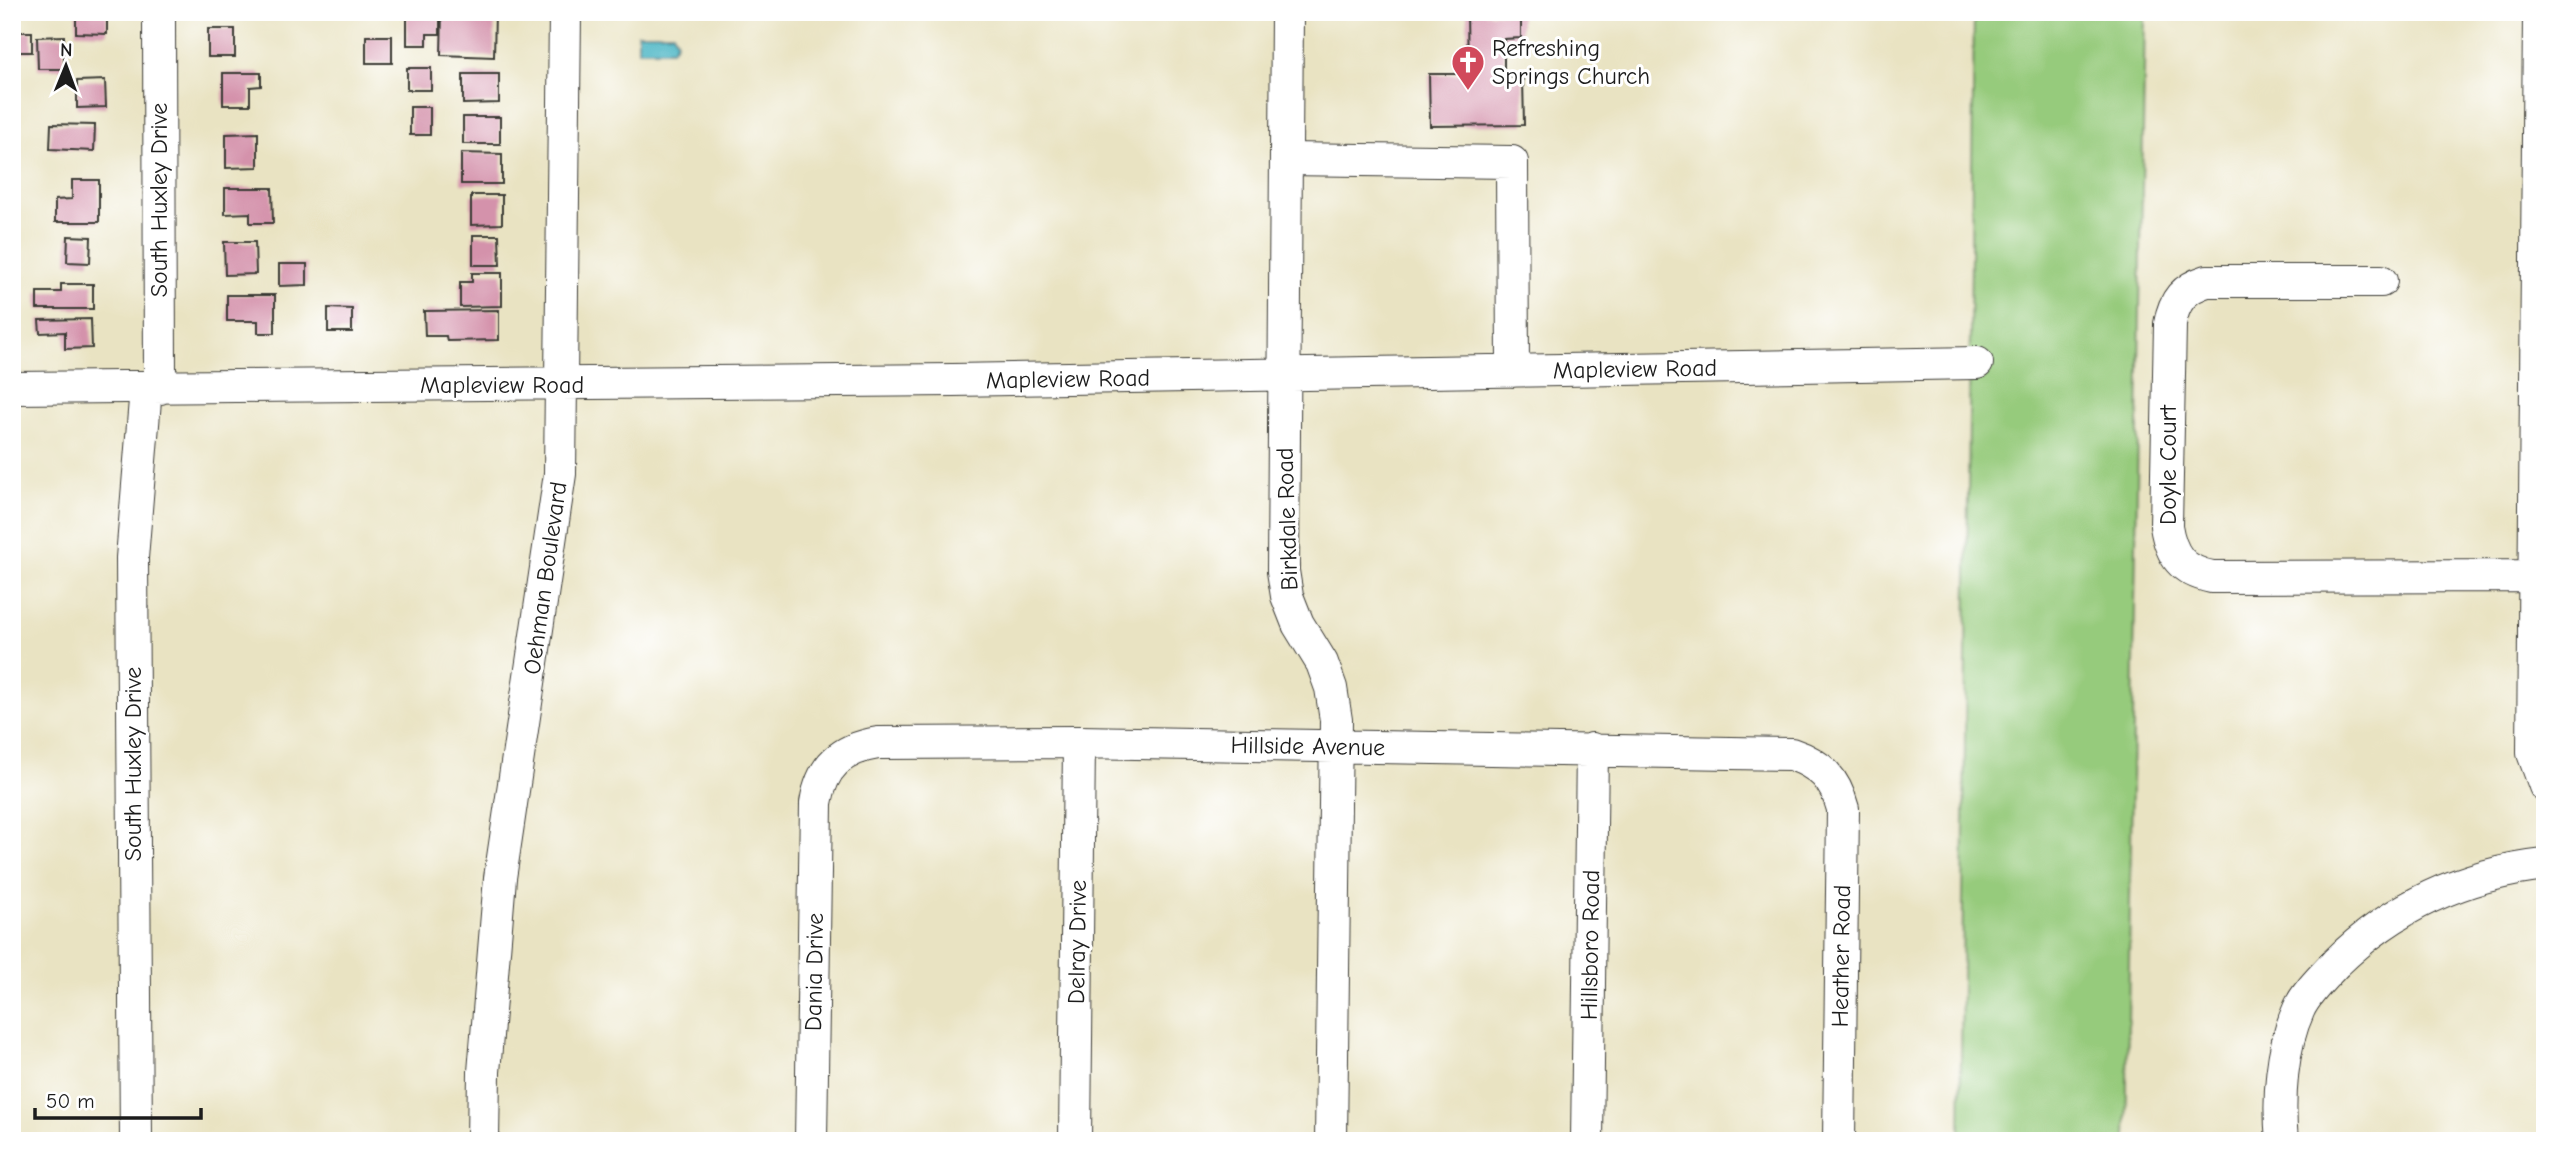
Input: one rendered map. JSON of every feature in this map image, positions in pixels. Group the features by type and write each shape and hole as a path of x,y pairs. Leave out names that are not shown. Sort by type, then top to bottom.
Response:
{"street":[{"name":"South Huxley Drive","path":"136,1141 132,558 153,388 159,12"},
{"name":"Oehman Boulevard","path":"483,1141 493,943 560,474 564,385 565,12"},
{"name":"Birkdale Road","path":"1287,12 1283,571 1287,596 1298,624 1322,663 1331,688 1336,720 1331,1141"},
{"path":"2539,12 2533,752 2545,786"},
{"path":"1286,159 1512,162 1513,371"},
{"name":"Doyle Court","path":"2381,281 2207,281 2193,285 2177,299 2170,324 2166,526 2169,545 2178,561 2192,573 2212,577 2536,576"},
{"name":"Mapleview Road","path":"12,388 564,385 1977,363"},
{"name":"Hillside Avenue","path":"816,803 819,784 828,767 840,755 857,746 878,743 1079,742 1791,754 1810,760 1828,775"},
{"name":"Delray Drive","path":"1074,1141 1079,742"},
{"name":"Hillsboro Road","path":"1587,1141 1591,749"},
{"name":"Heather Road","path":"1828,775 1838,791 1843,809 1839,1141"},
{"name":"Dania Drive","path":"811,1141 816,803"},
{"path":"2282,1141 2281,1095 2287,1053 2299,1008 2326,973 2358,942 2393,916 2432,894 2473,878 2545,865"}],"green space":[{"path":"1974,12 2145,12 2126,1141 1960,1141"}],"water":[{"path":"638,33 673,33 677,42 672,50 638,50"}],"building":[{"path":"76,12 107,12 107,34 76,33"},
{"path":"407,12 440,12 440,34 427,34 427,45 407,45"},
{"path":"442,12 495,12 494,57 441,55"},
{"path":"1467,12 1521,14 1521,38 1504,39 1504,77 1523,78 1524,125 1430,126 1429,74 1459,74 1459,69 1468,70"},
{"path":"208,29 235,29 235,57 208,57"},
{"path":"12,32 32,32 32,52 12,52"},
{"path":"64,36 64,69 38,69 37,37"},
{"path":"366,36 392,36 392,63 366,63"},
{"path":"407,68 431,68 431,90 407,90"},
{"path":"223,73 261,73 261,86 250,87 250,105 223,105"},
{"path":"463,74 499,74 499,103 463,104"},
{"path":"105,80 106,107 77,108 77,81"},
{"path":"410,107 430,107 430,135 410,135"},
{"path":"463,117 500,117 500,144 463,144"},
{"path":"51,124 95,125 94,151 50,149"},
{"path":"258,133 258,167 226,168 226,134"},
{"path":"461,153 502,154 502,184 461,184"},
{"path":"72,180 99,180 99,222 55,222 55,200 72,199"},
{"path":"225,188 272,188 273,223 250,223 250,213 225,214"},
{"path":"471,195 502,195 502,224 471,225"},
{"path":"473,235 499,235 500,265 473,265"},
{"path":"68,236 91,237 90,263 67,262"},
{"path":"224,242 255,242 256,274 225,275"},
{"path":"279,264 307,264 307,285 279,286"},
{"path":"472,273 502,273 502,306 460,307 460,282 472,282"},
{"path":"61,284 93,284 93,309 37,309 37,292 61,292"},
{"path":"227,295 275,295 275,333 258,333 258,321 227,321"},
{"path":"328,308 352,309 352,332 328,332"},
{"path":"499,310 499,340 447,341 446,336 425,336 424,311"},
{"path":"91,319 92,348 65,349 65,332 40,333 39,320"}],"place":[{"name":"Refreshing Springs Church","path":"1468,92"}]}
